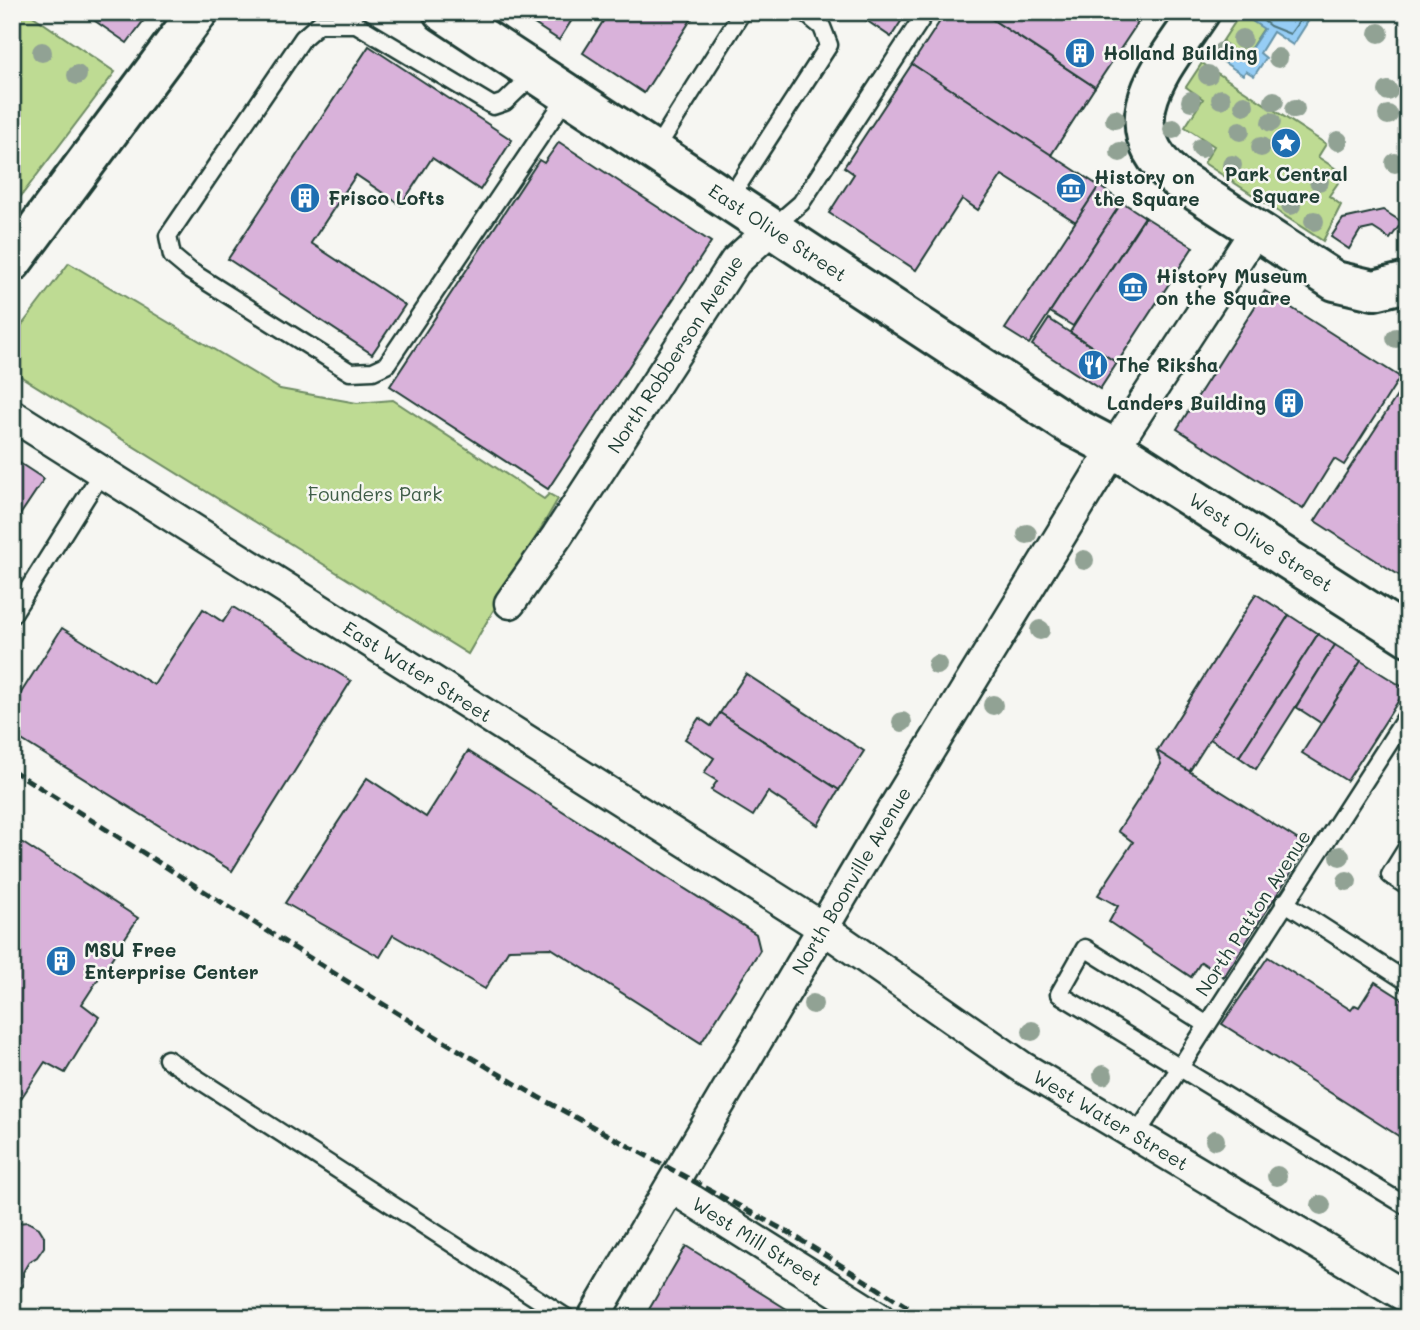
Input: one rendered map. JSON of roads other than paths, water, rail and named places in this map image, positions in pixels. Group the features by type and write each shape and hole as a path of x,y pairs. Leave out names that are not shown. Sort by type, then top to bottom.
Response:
{"street":[{"path":"12,262 198,12"},
{"name":"East Olive Street","path":"443,12 1070,425 1114,449"},
{"path":"1200,12 1148,95 1144,116 1147,138 1166,170 1256,230 1348,286 1374,290 1408,282"},
{"name":"North Robberson Avenue","path":"510,603 557,536 735,262 771,229"},
{"name":"North Boonville Avenue","path":"593,1318 823,928 1114,449 1256,230"},
{"name":"East Water Street","path":"12,415 823,928"},
{"name":"West Olive Street","path":"1114,449 1408,636"},
{"name":"West Water Street","path":"823,928 1022,1067 1408,1298"},
{"name":"West Mill Street","path":"671,1187 879,1318"}],"lane":[{"path":"654,152 742,12"},
{"path":"728,201 830,45 822,27 804,12"},
{"name":"North Robberson Avenue","path":"771,229 801,203 926,12"},
{"path":"535,73 505,102 493,106 356,24 318,24 303,38 168,236 172,256 190,271 350,372 373,371 386,365 568,94"},
{"path":"12,615 102,472"},
{"name":"North Patton Avenue","path":"1135,1137 1284,902 1408,714"},
{"path":"1408,846 1390,875 1408,887"},
{"path":"1284,902 1408,982"},
{"path":"1206,1024 1085,948 1059,994 1408,1207"},
{"path":"167,1059 567,1318"}],"water":[{"path":"1244,12 1314,12 1293,45 1273,32 1260,53 1266,58 1254,76 1246,71 1243,75 1225,63 1232,52 1243,60 1264,29 1243,15"}],"railway":[{"path":"12,770 418,1026 538,1097 791,1234 925,1318"}],"place":[{"name":"Holland Building","path":"1080,53"},
{"name":"Park Central Square","path":"1286,143"},
{"name":"History on the Square","path":"1071,188"},
{"name":"Frisco Lofts","path":"305,198"},
{"name":"History Museum on the Square","path":"1133,287"},
{"name":"The Riksha","path":"1093,365"},
{"name":"Landers Building","path":"1289,403"},
{"name":"MSU Free Enterprise Center","path":"61,961"}],"park label":[{"name":"Founders Park","path":"375,494"}]}
